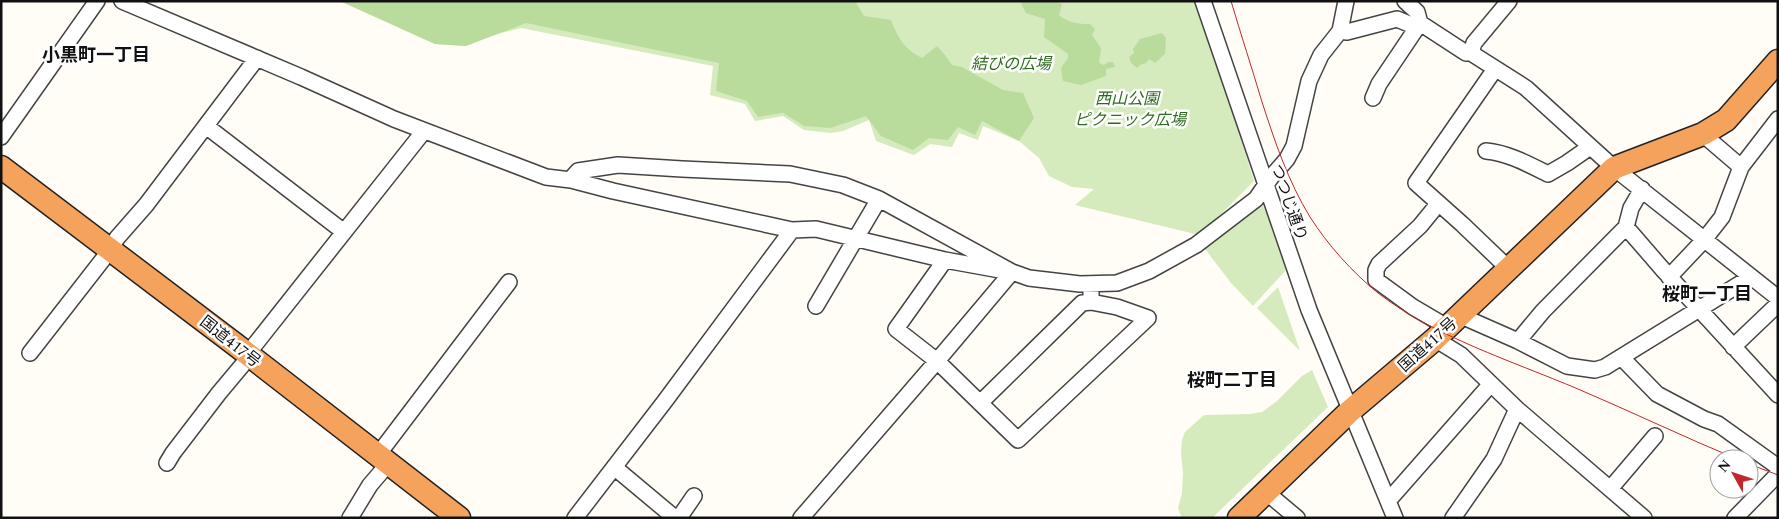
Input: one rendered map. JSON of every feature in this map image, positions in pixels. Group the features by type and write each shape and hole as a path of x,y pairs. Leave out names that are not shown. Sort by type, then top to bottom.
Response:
{"highway":[{"name":"国道417号","path":"1239,518 1350,411 1447,327 1614,168 1704,134 1717,127 1726,120 1778,61"},
{"name":"国道417号","path":"1614,168 1632,164 1706,137 1730,122 1778,68"},
{"name":"国道417号","path":"1,167 111,249 459,518"}],"street":[{"path":"1,137 97,1"},
{"path":"122,1 394,119 546,177 570,180 792,230 816,229 945,260 1012,272"},
{"name":"つつじ通り","path":"1203,1 1309,310 1395,518"},
{"path":"570,180 578,172 618,165 790,174 843,185 878,199 1012,272 1029,278 1117,283 1150,271 1196,245 1256,199 1287,159 1294,146 1309,81 1321,55 1340,31 1346,1"},
{"path":"1373,98 1379,84 1420,23 1417,12 1405,1"},
{"path":"1471,53 1474,43 1509,1"},
{"path":"1340,31 1348,32 1396,19 1409,24 1420,23 1466,53 1471,53 1526,88 1614,168 1778,298"},
{"path":"30,354 257,58"},
{"path":"1495,69 1416,183 1508,268"},
{"path":"1669,277 1704,240 1722,217 1741,166 1778,119"},
{"path":"206,126 344,232"},
{"path":"167,463 219,393 250,356 253,347 424,131"},
{"path":"1706,137 1741,166"},
{"path":"1486,151 1513,157 1548,174 1590,147"},
{"path":"1518,341 1549,304 1626,227 1631,208 1642,189"},
{"path":"816,306 878,199"},
{"path":"1438,204 1420,226 1379,264 1375,275 1376,280 1412,307 1447,327 1518,341 1567,366 1594,370 1605,367 1751,277"},
{"path":"1626,227 1733,348 1778,394"},
{"path":"575,518 792,230"},
{"path":"945,260 896,329 937,361 980,403 1018,440 1148,318 1117,307 1090,302 1082,303 980,403"},
{"path":"801,518 1012,272"},
{"path":"350,518 370,486 382,460 509,282"},
{"path":"1090,302 1091,283"},
{"path":"1733,348 1778,304"},
{"path":"1447,327 1461,355 1490,385 1644,518"},
{"path":"1621,357 1657,394 1704,419 1718,424 1778,467"},
{"path":"1388,501 1490,385"},
{"path":"1453,518 1494,459 1517,409"},
{"path":"1610,489 1655,436"},
{"path":"614,467 675,518"},
{"path":"1735,518 1775,481"},
{"path":"1266,492 1297,518"},
{"path":"679,518 694,496"}],"green space":[{"name":"西山公園","path":"340,1 1196,1 1254,181 1201,234 1195,234 1075,205 1094,189 1072,187 1049,176 1039,158 1019,141 983,126 978,140 959,133 952,147 930,144 914,155 876,141 869,120 843,131 831,133 804,130 783,116 755,121 745,104 710,95 713,66 521,28 489,36 466,46 435,44"},
{"path":"340,1 855,1 864,16 891,20 902,42 922,58 937,46 952,65 962,67 1003,90 1023,93 1034,118 1019,141 982,121 975,135 958,127 948,140 929,138 913,150 881,136 866,116 830,128 804,126 783,113 758,117 747,101 716,91 719,63 526,23 466,46 435,44"},
{"path":"1023,1 1055,1 1062,4 1059,15 1066,20 1090,24 1095,29 1092,35 1101,48 1099,63 1104,65 1108,62 1113,62 1115,67 1106,69 1106,76 1081,85 1063,81 1061,68 1068,58 1068,54 1044,37 1045,19 1026,13 1021,4"},
{"path":"1162,33 1166,38 1165,54 1155,63 1149,59 1137,68 1131,63 1129,57 1134,53 1133,49 1140,39"},
{"path":"1260,205 1263,206 1270,220 1286,270 1253,306 1231,283 1202,245"},
{"path":"1278,287 1300,351 1257,308"},
{"path":"1312,370 1328,407 1212,518 1184,518 1181,516 1178,508 1182,493 1181,453 1185,432 1204,415 1262,412 1276,402 1302,376"}],"tram line":[{"path":"1231,1 1272,132 1295,189 1310,217 1325,238 1341,258 1368,285 1400,309 1449,335 1713,449"},
{"path":"1759,468 1778,475"}],"district":[{"name":"小黒町一丁目","path":"96,55"},
{"name":"桜町一丁目","path":"1707,294"},
{"name":"桜町二丁目","path":"1232,380"}],"park label":[{"name":"結びの広場","path":"1011,63"},
{"name":"ピクニック広場","path":"1130,119"}]}
